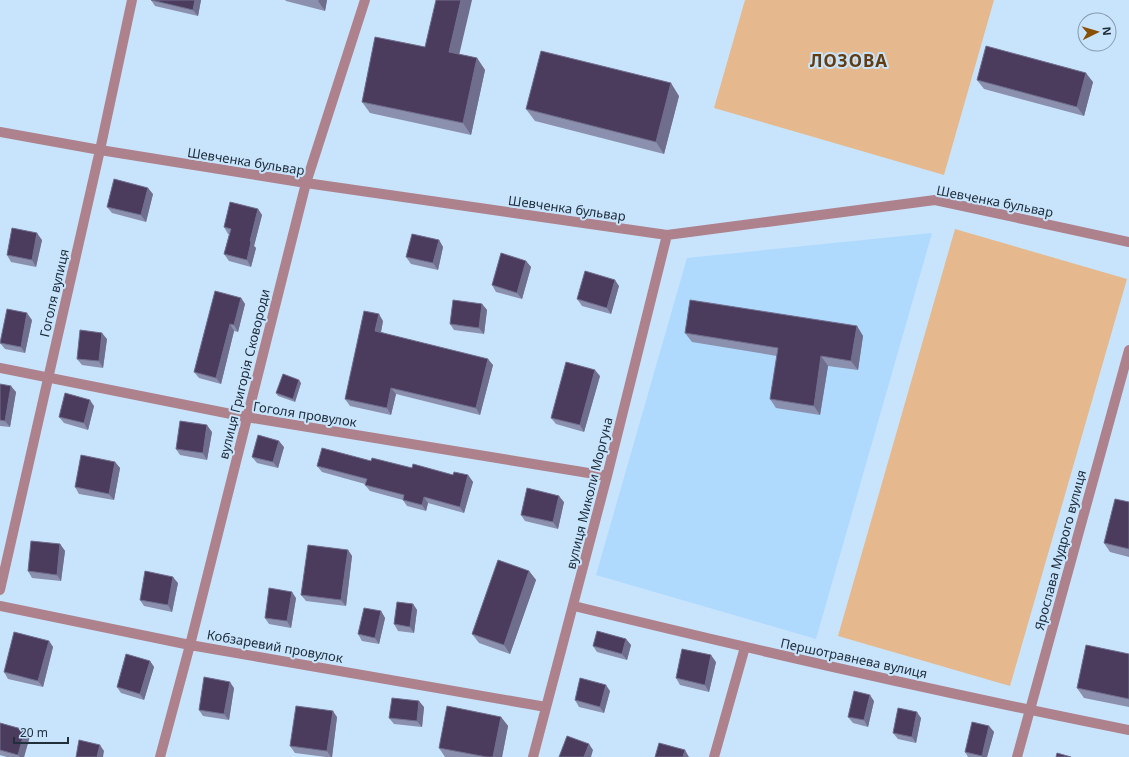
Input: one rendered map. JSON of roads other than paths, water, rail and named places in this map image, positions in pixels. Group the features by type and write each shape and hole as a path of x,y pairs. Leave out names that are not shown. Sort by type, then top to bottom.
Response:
{"street":[{"name":"Гоголя вулиця","path":"0,590 100,150 132,0"},
{"name":"вулиця Григорія Сковороди","path":"160,757 190,645 246,417 306,183 365,0"},
{"name":"Шевченка бульвар","path":"0,132 100,150 306,183 667,235 935,200 1129,242"},
{"name":"вулиця Миколи Моргуна","path":"533,757 574,606 667,235"},
{"name":"Ярослава Мудрого вулиця","path":"1017,757 1129,350"},
{"name":"Гоголя провулок","path":"0,368 246,417 607,476"},
{"name":"Кобзаревий провулок","path":"0,606 190,645 546,707"},
{"name":"Першотравнева вулиця","path":"574,606 745,647 1030,710 1129,730"},
{"path":"714,757 745,647"}],"district":[{"name":"ЛОЗОВА","path":"849,61"}]}
